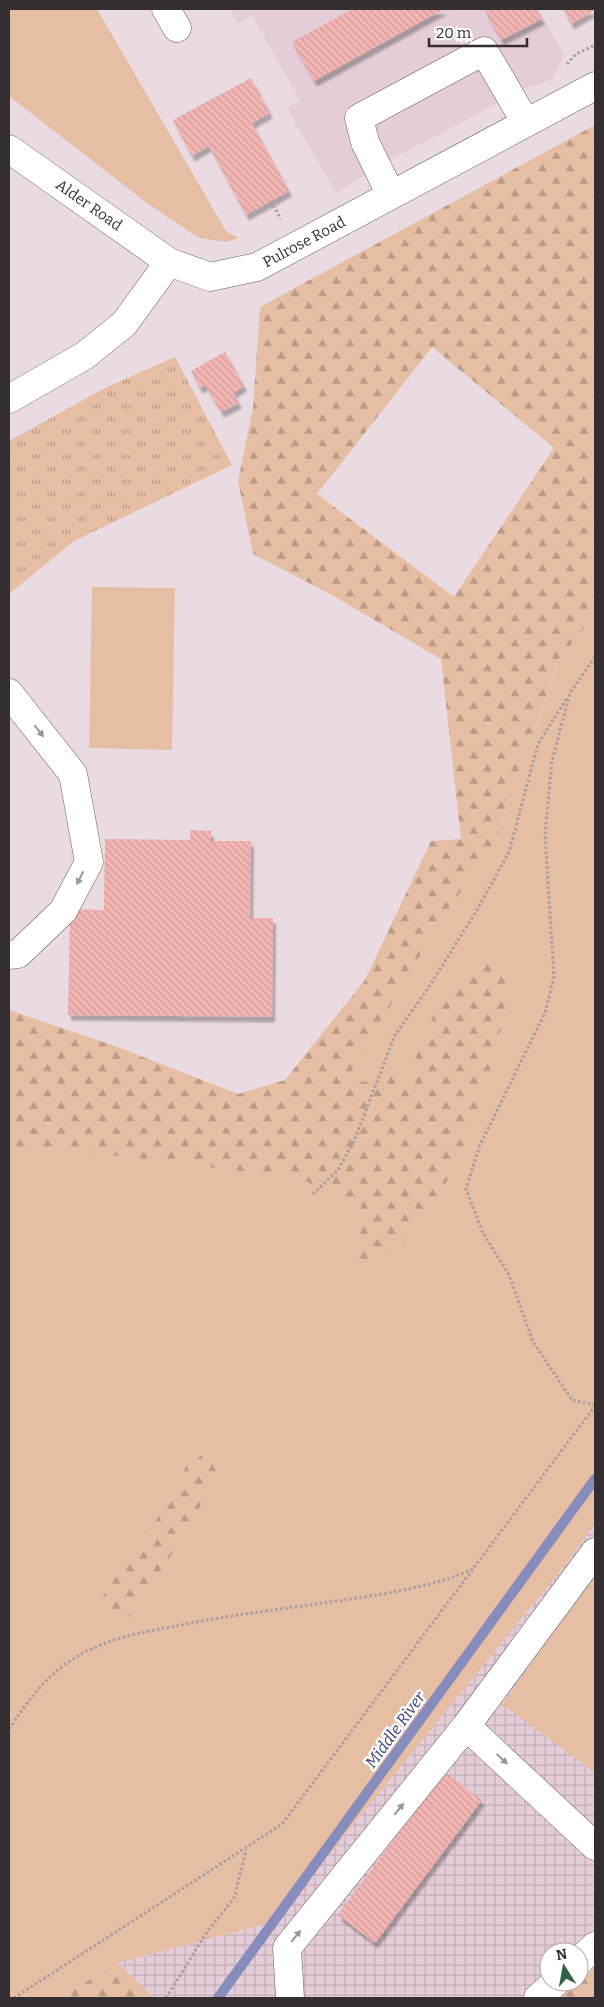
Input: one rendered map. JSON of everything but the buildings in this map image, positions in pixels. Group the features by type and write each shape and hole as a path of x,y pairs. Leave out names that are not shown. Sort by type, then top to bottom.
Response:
{"street":[{"path":"391,195 365,142 359,118 484,51 526,123"},
{"name":"Pulrose Road","path":"169,262 210,277 257,267 595,86"},
{"name":"Alder Road","path":"9,149 169,262"},
{"path":"9,399 84,356 124,324 169,262"},
{"path":"9,693 73,774 89,862 63,911 18,954 9,955"},
{"path":"290,1998 286,1948 466,1726 595,1552"},
{"path":"466,1726 595,1846"}],"path":[{"path":"272,201 283,223"},
{"path":"313,1194 338,1170 354,1141 394,1035 427,990 477,910 509,852 538,744 595,657"},
{"path":"14,1998 282,1824 595,1406 572,1400 533,1342 509,1275 482,1231 466,1189 480,1144 545,1013 554,977 545,834 552,761 570,694"},
{"path":"9,1729 43,1682 64,1664 94,1647 137,1633 202,1620 384,1594 446,1581 473,1569"},
{"path":"166,1998 207,1932 234,1898 246,1849"}],"shaded area":[{"path":"230,9 538,9 564,55 552,80 530,86 388,161 336,193 287,108 300,100 252,15 238,23"},
{"path":"595,1524 595,1998 155,1998 117,1963 274,1922 566,1564"}],"green space":[{"path":"9,9 97,9 226,231 238,238 227,242 199,238 147,203 9,96"},
{"path":"595,125 595,615 559,659 494,846 441,919 343,1086 409,1073 436,1009 492,953 512,979 477,1113 450,1176 432,1206 411,1234 358,1277 362,1207 299,1178 29,1145 9,1157 9,1010 115,1046 238,1094 285,1080 365,980 431,841 461,839 441,659 330,594 253,554 238,481 253,408 260,307","holes":["432,347 554,448 454,597 317,494"]},
{"path":"175,357 232,465 74,541 9,594 9,441 105,388"},
{"path":"92,587 175,588 172,750 89,748"},
{"path":"595,615 595,1524 566,1564 274,1922 117,1963 60,1998 9,1998 9,1121 299,1178 461,839 494,846 559,659"},
{"path":"208,1451 217,1474 193,1520 133,1615 112,1622 96,1607 129,1555 168,1505 186,1466"},
{"path":"595,1576 595,1773 502,1704"},
{"path":"117,1963 155,1998 60,1998"},
{"path":"595,1968 595,1998 561,1998 568,1992 589,1992 589,1973"}],"waterway":[{"name":"Middle River","path":"218,1998 595,1479"}]}
